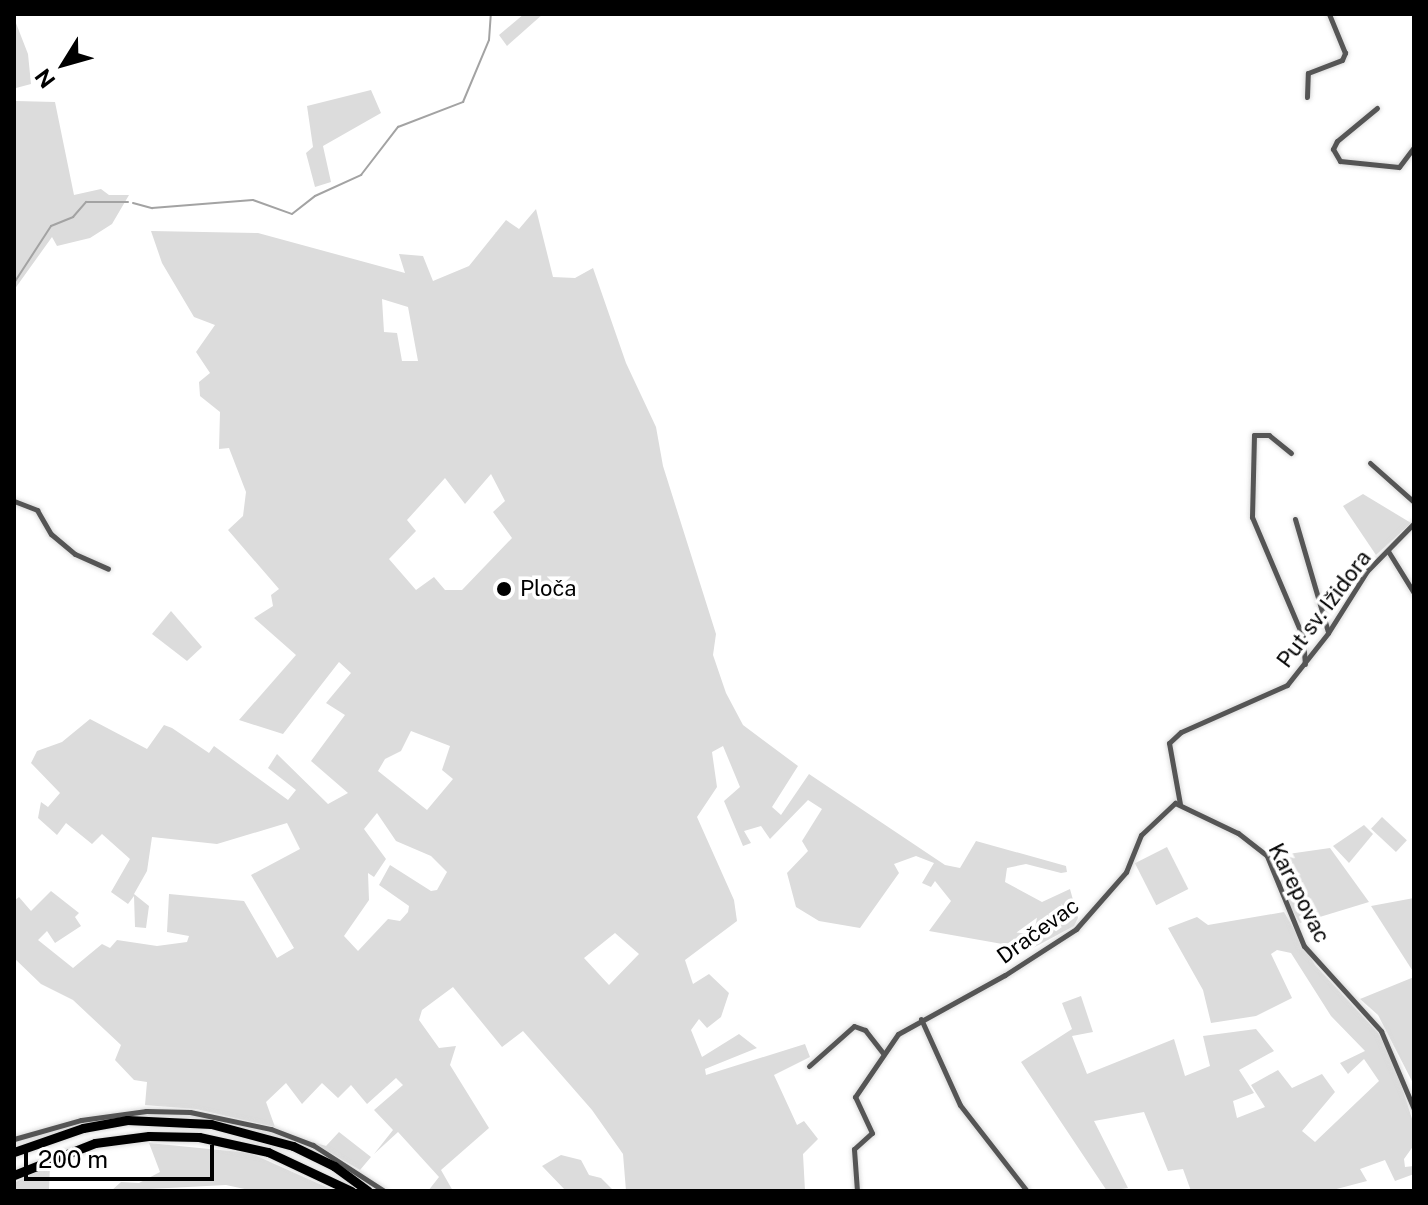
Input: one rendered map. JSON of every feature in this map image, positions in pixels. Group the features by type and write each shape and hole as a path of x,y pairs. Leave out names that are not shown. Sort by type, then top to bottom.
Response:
{"highway":[{"path":"14,1152 83,1128 127,1120 211,1124 293,1146 334,1166 368,1191"},
{"path":"14,1175 95,1143 149,1136 217,1139 268,1152 351,1191"}],"street":[{"path":"1307,97 1308,73 1342,60 1345,53 1329,14"},
{"path":"1377,108 1337,141 1333,149 1340,161 1399,167 1414,147"},
{"path":"1291,453 1269,435 1254,435 1252,517 1303,637 1305,665"},
{"path":"1370,463 1414,502"},
{"path":"14,501 37,510 51,534 75,554 108,569"},
{"path":"1295,519 1328,633"},
{"name":"Put sv. Ižidora","path":"1178,804 1169,743 1181,732 1287,685 1328,633 1367,571 1414,523"},
{"name":"Put sv. Ižidora","path":"1388,551 1414,593"},
{"name":"Dračevac","path":"857,1191 854,1149 872,1133 855,1097 898,1034 1005,975 1076,929 1126,872 1141,835 1178,804"},
{"name":"Karepovac","path":"1178,804 1255,842 1267,856 1304,946 1381,1031 1414,1109"},
{"path":"921,1019 960,1105 1027,1191"},
{"path":"809,1066 854,1026 865,1030 883,1053"},
{"path":"14,1139 81,1120 146,1111 190,1112 271,1129 313,1145 384,1191"}],"shaded area":[{"path":"524,14 543,14 507,46 499,35"},
{"path":"14,18 28,54 31,84 16,88 16,101 55,102 74,195 101,189 109,195 129,195 112,224 90,238 57,246 52,237 14,290"},
{"path":"371,90 381,113 323,146 331,182 315,187 306,153 313,147 307,106"},
{"path":"536,209 553,277 575,278 593,268 626,363 656,427 663,466 716,634 713,655 726,693 743,725 798,766 772,807 781,815 809,774 945,865 960,868 976,841 1066,866 1067,872 1061,873 1026,864 1007,868 1005,882 1042,902 1070,889 1078,918 1074,926 1031,949 929,931 951,901 935,881 931,887 922,883 934,863 916,856 894,864 899,873 860,928 819,921 796,907 787,873 808,851 802,841 822,809 808,800 770,839 761,826 744,831 751,843 743,846 724,801 740,787 723,746 712,752 717,787 697,817 734,900 737,921 685,960 693,984 709,974 729,993 721,1017 707,1028 699,1019 691,1030 702,1057 739,1034 757,1048 705,1069 706,1075 805,1044 810,1057 774,1075 797,1125 804,1121 818,1139 803,1154 805,1191 626,1191 623,1154 592,1110 523,1031 502,1047 453,987 422,1010 419,1020 439,1048 456,1046 450,1065 489,1128 441,1170 453,1191 428,1191 439,1177 398,1132 374,1154 393,1130 374,1110 403,1085 396,1078 367,1104 351,1085 338,1098 322,1083 302,1104 286,1083 266,1102 275,1127 196,1109 145,1105 147,1082 134,1080 115,1060 121,1045 73,1000 41,984 14,958 14,901 19,897 31,911 51,891 79,913 75,917 81,926 55,943 47,931 38,940 73,968 102,944 110,948 117,940 157,946 187,942 189,936 167,932 169,894 244,901 277,958 294,948 251,875 300,849 287,823 217,844 152,837 147,871 134,894 149,906 146,928 135,927 134,896 128,904 111,892 130,859 102,834 92,844 66,823 57,835 38,818 41,802 48,807 60,793 31,763 37,751 62,742 90,719 147,749 164,725 172,728 209,753 214,746 288,800 296,790 268,768 277,754 328,804 348,793 311,761 345,715 326,703 351,673 339,662 283,734 239,720 296,655 254,618 273,606 271,595 279,589 228,530 243,516 246,492 229,448 219,449 220,412 200,396 199,382 210,373 196,352 215,325 194,317 162,263 151,231 258,233 405,273 399,254 423,256 433,281 469,266 506,220 519,229","holes":["382,299 408,307 418,361 402,361 397,333 384,332","491,474 505,501 493,512 512,538 462,590 445,590 434,577 416,590 389,559 416,531 407,520 445,478 465,504","411,731 450,746 442,770 453,779 427,810 378,771 385,759 401,751","377,813 396,841 431,856 447,872 437,890 431,891 390,865 379,885 409,906 408,912 400,921 388,919 358,951 344,936 369,900 368,873 374,877 386,859 364,829","615,933 639,954 609,985 584,958"]},
{"path":"1363,494 1411,523 1376,555 1343,506"},
{"path":"171,611 202,647 187,661 152,634"},
{"path":"1382,817 1407,840 1396,852 1371,829"},
{"path":"1364,825 1373,834 1349,863 1333,846"},
{"path":"1167,847 1188,889 1156,905 1135,863"},
{"path":"1330,848 1369,902 1300,923 1287,901 1281,855"},
{"path":"1414,898 1414,973 1371,906"},
{"path":"1284,912 1315,965 1378,1033 1393,1059 1414,1125 1414,1145 1404,1159 1405,1167 1414,1166 1414,1174 1395,1181 1385,1160 1360,1169 1367,1181 1329,1191 1191,1191 1183,1169 1168,1171 1144,1112 1094,1121 1128,1188 1107,1191 1021,1062 1072,1029 1062,1003 1081,996 1093,1032 1072,1036 1087,1074 1174,1039 1185,1076 1210,1066 1203,1036 1256,1029 1274,1051 1239,1070 1254,1093 1233,1101 1237,1118 1265,1107 1251,1085 1278,1070 1292,1088 1322,1074 1335,1092 1302,1131 1315,1142 1379,1081 1364,1059 1348,1074 1340,1063 1365,1051 1331,1016 1291,953 1277,950 1271,954 1292,998 1256,1016 1211,1023 1203,990 1168,928 1197,917 1208,925"},
{"path":"1414,977 1414,1085 1378,1015 1360,999"},
{"path":"339,1132 371,1157 360,1170 312,1142 326,1146"},
{"path":"149,1143 250,1153 335,1191 254,1191 226,1185 111,1191 121,1182 139,1183 160,1172"},
{"path":"561,1155 581,1160 589,1175 601,1178 614,1191 566,1191 542,1166"},
{"path":"50,1165 49,1191 14,1191 14,1183"}],"waterway":[{"path":"133,203 152,208 253,200 292,214 315,196 361,175 398,127 463,102 489,40 491,14"},
{"path":"14,283 51,226 73,217 86,202 128,202"}],"place":[{"name":"Ploča","path":"504,589"}]}
